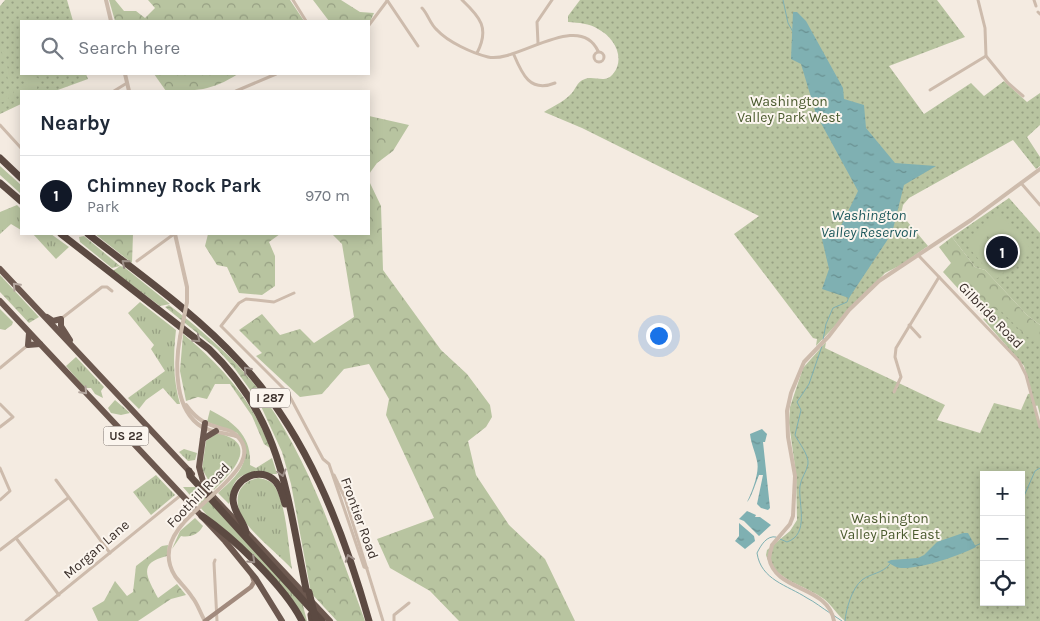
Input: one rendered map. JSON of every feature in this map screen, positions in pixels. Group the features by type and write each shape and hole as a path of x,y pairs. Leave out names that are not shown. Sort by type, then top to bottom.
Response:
{"highway":[{"path":"0,158 20,177"},
{"path":"0,183 20,200"},
{"name":"I 287","path":"62,235 198,340 238,380 261,416 276,451 313,619"},
{"name":"I 287","path":"89,235 215,337 269,396 305,456 327,503 354,573 369,621"},
{"name":"US 22","path":"0,269 330,621"},
{"name":"US 22","path":"0,302 202,516 250,572 282,621"},
{"path":"37,308 51,320 61,319 62,328 82,358"},
{"path":"29,332 28,345 40,344"},
{"path":"205,426 199,473 205,488"},
{"path":"202,440 216,431"},
{"path":"179,460 192,465 200,458"},
{"path":"189,471 190,476 322,621"},
{"path":"246,532 235,511 234,498 238,484 251,475 264,475 274,481 291,518"},
{"path":"202,516 271,578 286,595 302,621"},
{"path":"354,573 373,621"}],"main road":[{"path":"205,621 251,587 254,581 250,572"},
{"path":"251,587 262,589"}],"street":[{"path":"106,0 111,20"},
{"path":"293,0 305,20"},
{"path":"370,25 388,0 418,46"},
{"path":"462,0 474,10 482,24 482,41 477,53"},
{"path":"538,43 538,22 552,0"},
{"path":"978,0 985,28 986,56 1008,84 1023,96"},
{"path":"1034,0 1036,6"},
{"path":"422,8 438,32 477,53 495,58 514,55 538,43 558,38 575,37 591,43 598,52"},
{"path":"514,55 522,74 532,84 542,86 555,83"},
{"path":"930,90 986,56"},
{"path":"125,75 129,90"},
{"path":"238,90 274,75"},
{"path":"115,90 127,82"},
{"path":"0,125 20,147"},
{"path":"833,617 829,606 818,597 774,572 769,558 770,548 790,524 793,513 795,476 787,428 788,405 801,367 849,310 879,281 919,256 1040,169"},
{"path":"1021,183 1038,199 1040,205"},
{"path":"137,261 173,235"},
{"path":"174,235 187,287 187,302 180,337 177,372 184,403 191,417 205,426 236,436"},
{"name":"Gilbride Road","path":"919,256 1019,360 1026,375 1040,427"},
{"path":"894,392 901,377 895,352 908,325 939,277"},
{"path":"61,319 102,288 107,287 112,291"},
{"name":"Frontier Road","path":"294,293 274,302 246,299 239,303 221,326 288,393 333,475 384,621"},
{"path":"908,325 920,337"},
{"path":"0,368 28,345"},
{"path":"0,404 13,417 0,428"},
{"path":"205,426 230,431 236,436"},
{"name":"Foothill Road","path":"205,621 195,601 174,574 169,562 169,548 172,537 178,528 238,471 243,461 242,444 236,436"},
{"path":"0,468 10,491 0,500"},
{"path":"56,480 110,552"},
{"name":"Morgan Lane","path":"26,621 181,494"},
{"path":"0,550 68,498"},
{"path":"16,538 59,595"},
{"path":"216,560 214,563 217,621"},
{"path":"394,620 394,615 409,603"}],"green space":[{"path":"5,0 67,0 73,20 20,20 20,75 86,75 88,79 58,90 20,90 20,104 0,114 0,6"},
{"path":"109,0 115,0 124,11 136,11 145,18 155,8 148,0 290,0 303,20 115,20"},
{"path":"313,0 341,0 360,12 374,13 370,22 370,20 328,20"},
{"name":"Washington Valley Park West","path":"580,0 937,0 965,37 889,66 924,114 971,83 984,96 1004,81 1027,102 1040,93 1040,125 1027,137 1040,157 1040,166 1036,169 1013,140 909,198 903,205 901,214 928,246 901,265 885,273 816,346 817,339 813,338 734,234 759,216 582,128 544,112 567,98 582,80 610,77 617,68 618,55 609,37 595,27 568,22 568,16"},
{"path":"0,44 4,52 14,95 0,103 0,100 7,96 10,89"},
{"path":"30,75 38,78 37,89 26,90 23,78"},
{"path":"155,75 236,75 220,84 203,89 165,90"},
{"path":"370,116 409,125 393,151 377,163 370,173"},
{"path":"0,166 20,184 20,193 0,175"},
{"path":"370,183 381,206 383,270 441,350 467,374 490,405 492,417 486,427 468,441 476,475 509,525 545,559 575,621 459,621 430,591 390,568 377,539 434,518 386,415 389,399 369,364 344,369 322,394 300,397 256,356 262,353 239,330 262,314 280,335 300,329 314,343 354,317 342,244 333,235 370,235"},
{"path":"1009,198 1040,233 1040,325 1027,315 985,270 975,267 952,237"},
{"path":"17,205 20,208 20,229 11,224 0,234 0,212"},
{"path":"996,213 1000,214 1030,248 998,278 994,278 965,243","holes":["986,233 997,238 1012,236 1007,248 1008,258 996,254 983,257 988,245"]},
{"path":"34,235 52,235 69,247 56,259"},
{"path":"96,235 133,235 132,263"},
{"path":"208,235 279,235 269,242 275,256 275,286 262,295 239,293 227,267 217,265 205,246"},
{"path":"84,236 120,266 112,268 80,242 79,237"},
{"path":"952,237 975,267 985,270 1027,315 1040,325 1040,415 1027,364 943,272 951,263 939,247"},
{"path":"120,266 124,267 170,304 160,306 113,271"},
{"path":"0,275 39,317 29,323 0,292"},
{"path":"140,302 176,330 174,367 180,404 177,404 163,388 146,400 139,409 128,398 165,371 151,349 154,345 128,313"},
{"path":"169,305 225,352 255,385 274,412 319,498 365,621 337,621 311,593 291,484 282,452 259,402 235,369 217,349 165,307"},
{"path":"0,309 13,322 5,330 0,329"},
{"name":"Washington Valley Park East","path":"999,309 1025,335 1040,345 1040,405 1035,406 1040,423 1040,621 845,621 824,599 775,570 766,555 767,550 790,531 797,520 796,474 789,423 790,407 803,368 826,342 825,348 945,405 937,420 980,433 994,403 1021,410 1028,394 1032,393 1024,366 983,319"},
{"path":"183,334 223,371 245,399 255,415 270,448 264,444 252,416 230,384 215,384 207,399 198,397 186,401 180,371"},
{"path":"76,357 104,387 101,391 103,398 95,394 91,388 85,388 66,366"},
{"path":"115,400 130,413 121,415 111,413 108,408"},
{"path":"210,410 227,420 240,431 248,446 250,465 256,468 272,458 277,474 251,473 240,477 232,489 229,504 218,493 232,480 242,466 245,451 237,433 207,422"},
{"path":"217,433 238,443 240,450 235,466 214,490 202,469 206,441"},
{"path":"184,449 197,453 195,460 188,461 179,452"},
{"path":"156,475 175,495 151,515 133,492"},
{"path":"258,478 272,483 279,495 285,516 292,569 253,531 240,513 238,494 241,488 251,480"},
{"path":"183,487 195,487 210,501 302,602 307,621 305,621 282,586 211,520"},
{"path":"195,518 203,526 201,529 191,536 181,536 172,549 180,531"},
{"path":"168,545 167,556 151,563 148,567 148,577 158,598 177,584 186,595 171,599 138,621 98,621 92,608 104,601 115,581 127,596 133,592 136,566 162,546"}],"water":[{"name":"Washington Valley Reservoir","path":"793,12 797,12 806,21 843,88 844,99 864,105 866,128 895,163 936,166 904,185 892,233 849,298 822,289 829,269 822,239 837,234 858,191 816,114 801,64 791,59"},
{"path":"762,429 767,434 765,442 763,442 770,508 768,510 761,508 757,504 763,475 759,475 747,502 755,482 758,466 750,434"},
{"path":"747,511 771,525 759,536 744,521 739,519"},
{"path":"739,523 754,536 755,541 745,549 735,541 739,536"},
{"path":"968,533 976,547 950,558 909,568 895,567 887,562 918,558 924,555 937,542"}],"waterway":[{"path":"783,0 788,23 793,32"},
{"path":"823,340 826,324 833,308 847,302 850,294"},
{"path":"780,539 787,542 794,538 801,526 800,486 808,460 795,435 801,410 797,402 809,384 822,346"},
{"path":"1025,494 1035,471 1040,468"},
{"path":"776,537 767,539 757,553 759,562 764,570 776,581 830,613"},
{"path":"975,546 980,544"},
{"path":"845,621 850,599 858,584 865,578 884,570 890,564"},
{"path":"833,615 842,621"}],"place":[{"name":"Chimney Rock Park","path":"1002,252"}]}
